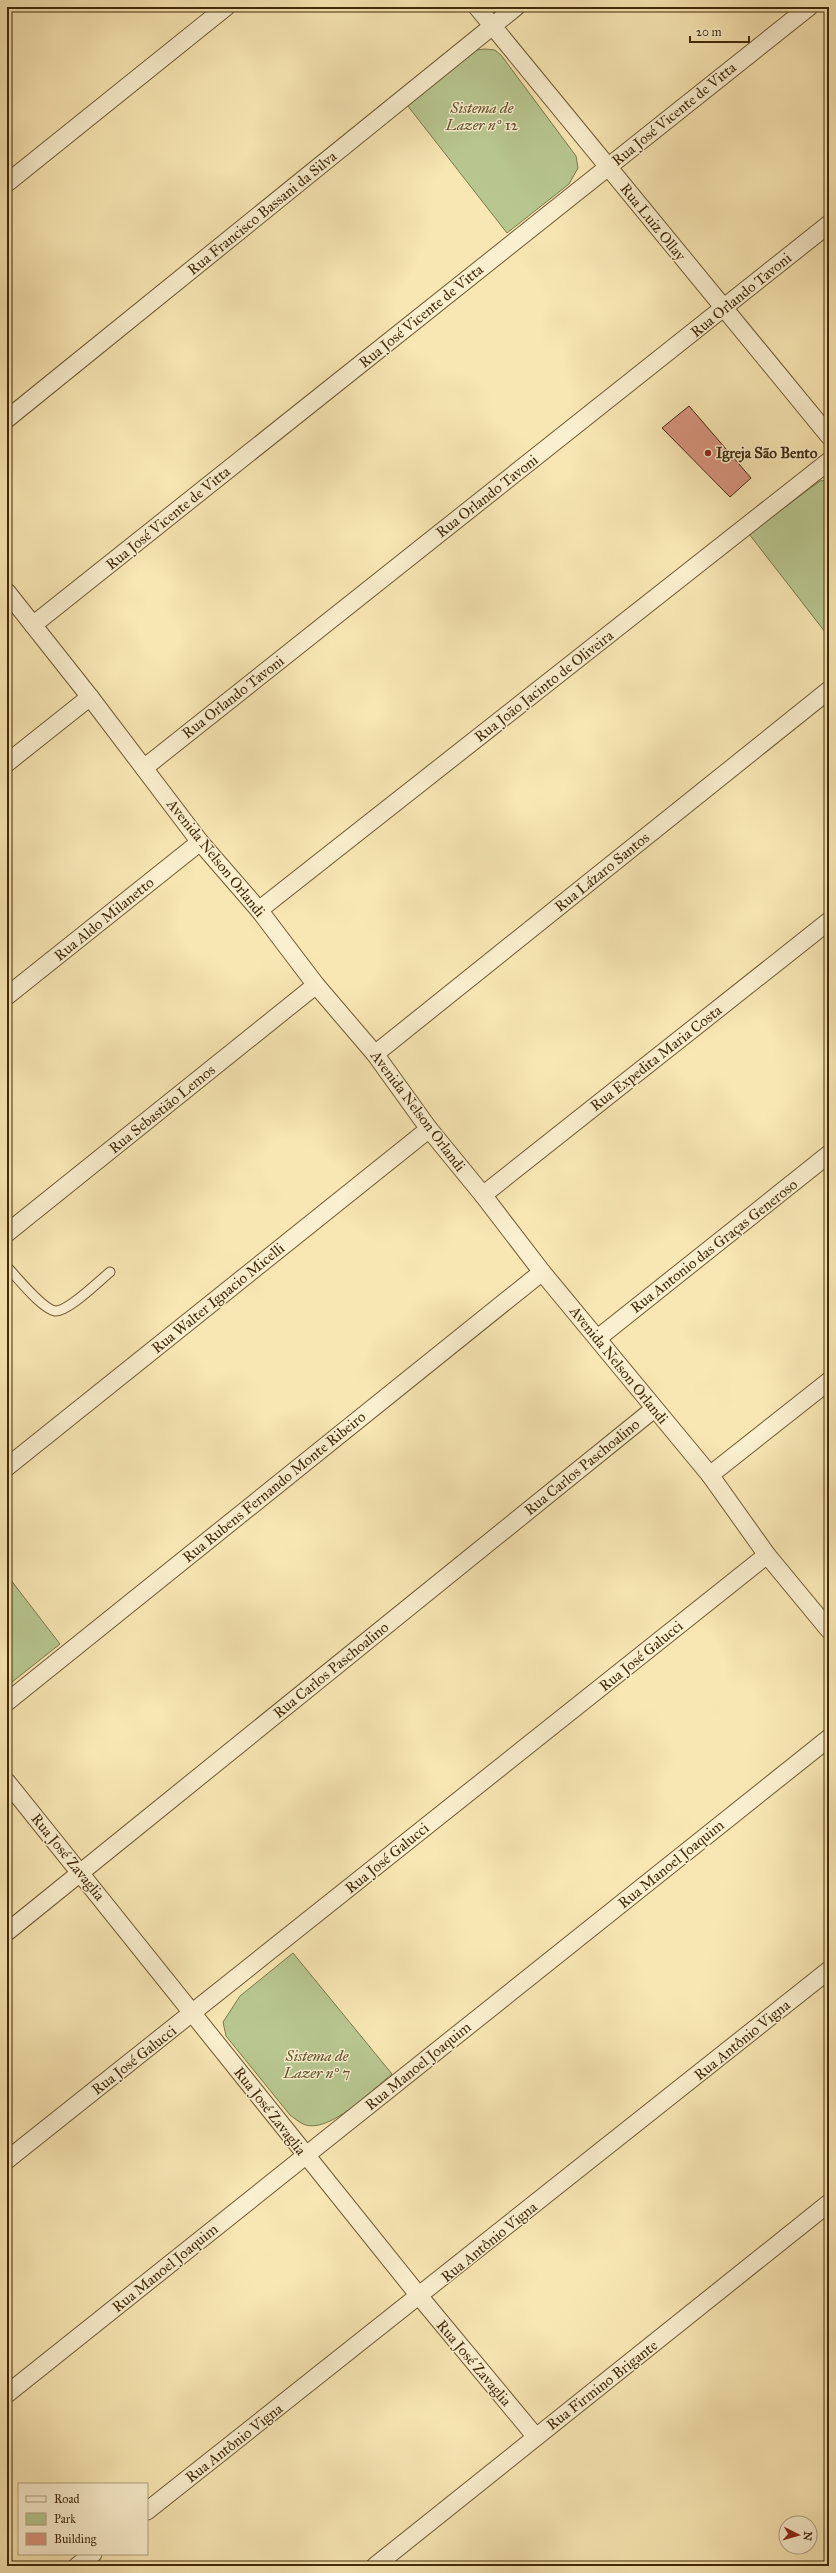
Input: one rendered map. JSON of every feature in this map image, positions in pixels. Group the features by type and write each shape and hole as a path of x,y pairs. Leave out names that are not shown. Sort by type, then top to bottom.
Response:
{"street":[{"path":"7,183 226,7"},
{"name":"Rua Luiz Ollay","path":"477,7 723,310 829,436"},
{"name":"Rua Francisco Bassani da Silva","path":"7,419 516,7"},
{"name":"Rua José Vicente de Vitta","path":"33,625 809,7"},
{"name":"Rua Orlando Tavoni","path":"144,768 723,310 829,224"},
{"name":"Rua João Jacinto de Oliveira","path":"259,910 829,461"},
{"name":"Avenida Nelson Orlandi","path":"7,592 90,696 200,842 259,910 316,984 375,1054 429,1129 483,1195 542,1272 710,1475 767,1555 828,1626"},
{"name":"Rua Lázaro Santos","path":"375,1054 829,690"},
{"path":"7,763 90,696"},
{"name":"Rua Aldo Milanetto","path":"7,996 200,842"},
{"name":"Rua Expedita Maria Costa","path":"483,1195 829,920"},
{"name":"Rua Sebastião Lemos","path":"7,1233 316,984"},
{"name":"Rua Walter Ignacio Micelli","path":"7,1467 429,1129"},
{"name":"Rua Antonio das Graças Generoso","path":"598,1338 829,1154"},
{"name":"Rua Rubens Fernando Monte Ribeiro","path":"7,1702 542,1272"},
{"path":"710,1475 829,1381"},
{"name":"Rua Carlos Paschoalino","path":"7,1932 654,1409"},
{"name":"Rua José Galucci","path":"7,2160 767,1555"},
{"name":"Rua Manoel Joaquim","path":"7,2394 829,1738"},
{"name":"Rua José Zavaglia","path":"7,1782 81,1872 306,2156 536,2437"},
{"name":"Rua Antônio Vigna","path":"148,2510 420,2297 829,1970"},
{"name":"Rua Firmino Brigante","path":"375,2566 829,2203"},
{"path":"78,2566 92,2555"}],"lane":[{"path":"7,1267 46,1307 56,1311 66,1308 110,1272"}],"green space":[{"name":"Sistema de Lazer nº 12","path":"476,50 495,50 501,55 576,156 578,168 569,184 507,233 407,105"},
{"path":"829,480 829,637 749,534 820,481"},
{"path":"7,1575 60,1644 7,1686"},
{"name":"Sistema de Lazer nº 7","path":"293,1953 392,2074 350,2109 325,2123 313,2126 303,2124 290,2115 226,2036 223,2022 240,1996"}],"building":[{"name":"Igreja São Bento","path":"689,406 751,478 730,497 662,428"}],"place":[{"name":"Igreja São Bento","path":"708,453"}]}
